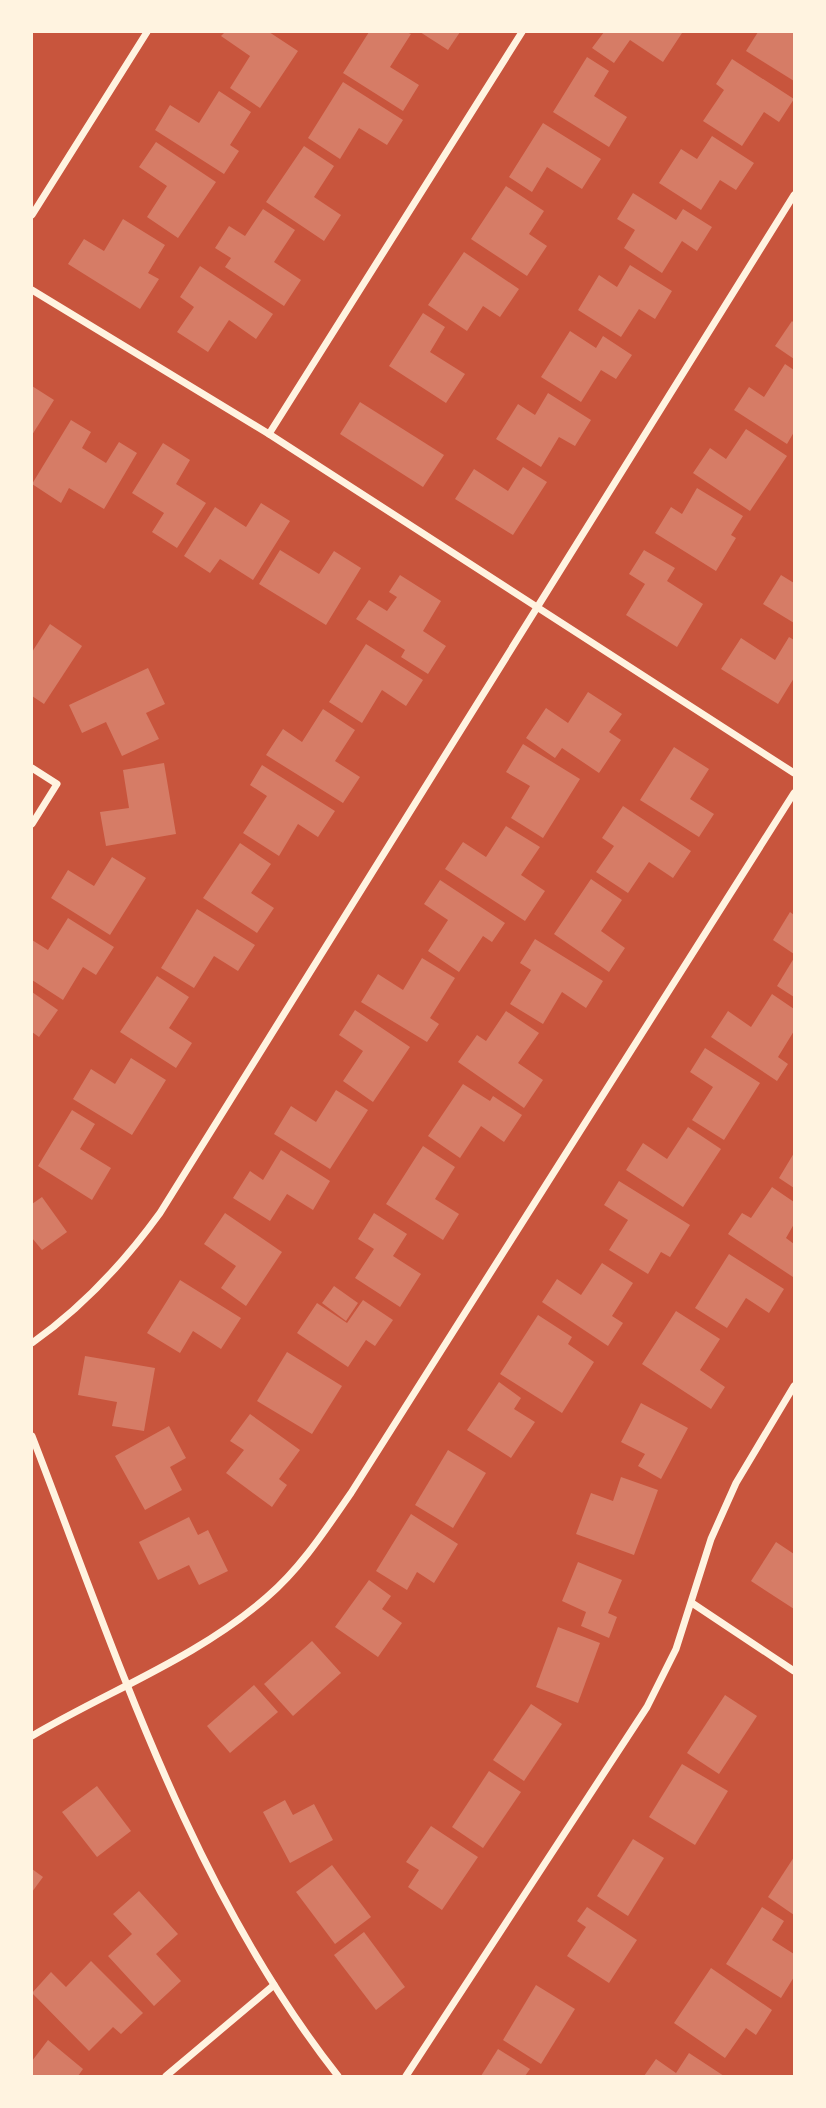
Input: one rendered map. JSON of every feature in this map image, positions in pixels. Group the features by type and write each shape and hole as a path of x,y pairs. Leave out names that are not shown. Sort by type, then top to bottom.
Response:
{"street":[{"path":"32,215 147,32"},
{"path":"269,434 522,32"},
{"path":"32,1343 98,1290 134,1249 160,1213 794,195"},
{"path":"32,290 269,434 794,773"},
{"path":"32,768 57,784 32,824"},
{"path":"32,1736 201,1646 268,1596 325,1531 794,793"},
{"path":"406,2077 648,1707 676,1649 711,1539 736,1483 794,1386"},
{"path":"32,1436 128,1685 216,1889 274,1985 338,2077"},
{"path":"692,1603 794,1671"},
{"path":"166,2077 274,1985"}],"building":[{"path":"225,32 269,32 298,51 260,108 230,88 250,56 221,36"},
{"path":"369,32 411,34 390,67 419,85 403,111 343,73"},
{"path":"420,32 460,32 448,50"},
{"path":"604,32 682,33 663,62 630,40 614,63 592,48"},
{"path":"758,32 794,32 794,81 746,51"},
{"path":"587,57 609,71 594,96 627,117 609,147 553,112"},
{"path":"732,59 794,99 779,122 764,112 742,146 703,121 724,90 716,84"},
{"path":"343,82 403,120 387,145 359,128 340,159 308,138"},
{"path":"219,91 251,112 230,145 239,151 224,174 155,130 170,105 199,123"},
{"path":"543,123 601,159 582,189 547,167 532,192 509,177"},
{"path":"712,136 754,163 736,190 720,180 701,210 659,183 681,149 697,159"},
{"path":"156,142 216,182 178,238 147,217 167,186 139,167"},
{"path":"304,146 334,166 314,197 341,215 324,241 266,202"},
{"path":"506,186 544,211 529,234 547,246 527,276 471,239"},
{"path":"633,193 676,220 683,209 712,227 697,251 682,241 662,273 624,248 635,230 617,219"},
{"path":"263,209 295,230 274,262 301,280 284,306 225,267 231,258 215,248 229,226 245,236"},
{"path":"123,219 165,245 148,273 159,279 140,309 68,264 84,239 104,251"},
{"path":"464,252 519,289 500,317 483,306 467,331 428,305"},
{"path":"630,265 672,291 655,319 639,309 621,337 578,310 599,275 617,287"},
{"path":"200,266 273,314 256,339 229,320 208,352 177,332 194,307 180,297"},
{"path":"423,313 445,327 430,352 465,374 446,403 389,366"},
{"path":"792,321 794,323 794,359 775,346"},
{"path":"570,331 596,348 603,336 632,355 616,379 601,370 581,402 541,377"},
{"path":"785,364 794,370 794,432 787,444 734,410 749,387 764,397"},
{"path":"32,386 54,400 32,435"},
{"path":"548,393 591,420 575,446 559,437 541,467 496,439 518,404 535,415"},
{"path":"360,402 444,455 423,487 340,434"},
{"path":"71,420 91,432 82,448 106,463 119,442 137,453 104,509 69,488 61,503 32,484"},
{"path":"746,429 787,456 750,511 693,473 710,448 726,459"},
{"path":"163,443 190,460 176,484 206,503 177,548 152,532 164,513 132,493"},
{"path":"523,467 547,482 513,535 455,499 474,469 508,491"},
{"path":"697,488 743,516 731,535 736,538 716,571 655,533 671,507 682,514"},
{"path":"261,503 290,521 253,580 220,559 210,573 184,556 215,507 246,527"},
{"path":"280,550 319,574 334,551 361,568 326,625 259,584"},
{"path":"644,550 675,568 667,581 703,604 677,647 626,615 645,584 629,574"},
{"path":"400,575 441,601 423,631 446,646 428,674 401,657 405,650 356,619 369,600 387,611 397,597 389,592"},
{"path":"781,575 794,583 794,623 763,604"},
{"path":"50,624 82,646 44,704 32,696 32,652"},
{"path":"789,637 794,640 794,678 778,704 721,669 741,638 775,660"},
{"path":"366,644 423,680 406,706 382,690 362,723 329,702"},
{"path":"148,668 165,704 146,713 159,739 122,756 106,722 82,733 69,705"},
{"path":"588,692 622,714 609,732 621,740 599,773 562,748 555,758 526,738 546,708 568,723"},
{"path":"323,709 355,730 335,761 360,777 343,803 266,755 283,729 302,742"},
{"path":"523,744 580,779 543,838 511,818 530,786 506,772"},
{"path":"674,747 709,769 690,799 714,814 699,837 640,800"},
{"path":"164,763 176,834 106,846 100,812 129,808 123,770"},
{"path":"262,765 335,811 318,837 298,824 279,856 243,833 267,796 250,785"},
{"path":"623,806 691,851 673,878 649,862 628,893 596,872 614,846 602,838"},
{"path":"506,826 540,847 521,875 545,891 525,921 445,869 463,842 486,857"},
{"path":"240,843 271,864 251,893 274,908 257,933 203,898"},
{"path":"112,857 146,878 110,935 51,898 68,870 94,886"},
{"path":"591,879 622,900 601,931 625,948 609,972 554,934"},
{"path":"440,880 505,923 492,942 483,936 459,972 428,951 448,920 424,904"},
{"path":"197,909 255,945 238,971 214,956 194,988 161,968"},
{"path":"790,912 794,915 794,954 773,940"},
{"path":"68,918 114,947 96,975 83,967 63,1000 32,980 32,940 48,950"},
{"path":"535,939 603,981 586,1008 562,992 543,1024 510,1004 531,970 520,963"},
{"path":"422,958 455,978 430,1018 439,1024 427,1042 361,1002 378,974 403,990"},
{"path":"794,958 794,997 777,986"},
{"path":"157,976 189,997 169,1028 192,1043 176,1068 120,1032"},
{"path":"32,992 58,1010 39,1037 32,1032"},
{"path":"772,994 794,1009 794,1031 778,1057 788,1064 777,1081 711,1037 728,1011 751,1027"},
{"path":"355,1010 410,1047 373,1102 343,1081 363,1051 339,1035"},
{"path":"506,1011 539,1033 518,1063 543,1080 524,1108 458,1062 477,1035 486,1041"},
{"path":"705,1048 760,1083 724,1140 692,1120 713,1087 690,1072"},
{"path":"131,1058 166,1080 132,1135 73,1099 91,1069 115,1084"},
{"path":"463,1084 490,1101 493,1096 522,1115 504,1142 481,1126 460,1158 428,1136"},
{"path":"336,1090 368,1110 330,1169 274,1134 291,1106 316,1122"},
{"path":"72,1110 95,1124 80,1149 111,1168 92,1200 38,1166"},
{"path":"688,1127 721,1149 683,1207 626,1170 643,1143 667,1159"},
{"path":"423,1146 455,1167 435,1199 459,1214 443,1240 386,1204"},
{"path":"281,1150 330,1181 313,1210 287,1194 270,1221 233,1198 250,1171 263,1180"},
{"path":"794,1153 794,1188 779,1178"},
{"path":"619,1181 690,1225 670,1257 661,1252 648,1274 609,1250 628,1220 604,1205"},
{"path":"772,1187 794,1202 794,1224 786,1238 794,1244 793,1277 728,1234 742,1213 751,1218"},
{"path":"42,1197 67,1232 42,1250 32,1238 32,1204"},
{"path":"225,1213 282,1252 246,1306 221,1288 236,1266 204,1244"},
{"path":"374,1213 407,1234 393,1256 421,1274 400,1307 355,1278 374,1249 358,1239"},
{"path":"729,1254 784,1289 769,1313 746,1298 727,1328 695,1308"},
{"path":"602,1263 633,1283 612,1316 623,1323 608,1346 542,1302 557,1279 581,1295"},
{"path":"180,1280 241,1318 221,1349 193,1331 180,1353 147,1333"},
{"path":"334,1286 358,1303 346,1321 322,1303"},
{"path":"363,1300 393,1320 375,1346 366,1340 348,1367 297,1333 317,1303 347,1323"},
{"path":"676,1311 720,1339 700,1370 725,1387 711,1409 642,1364"},
{"path":"538,1315 572,1337 568,1344 594,1362 562,1413 500,1374"},
{"path":"287,1352 342,1386 312,1434 257,1401"},
{"path":"85,1356 155,1368 144,1431 112,1426 117,1402 78,1395"},
{"path":"499,1382 521,1398 514,1409 535,1422 511,1458 467,1430"},
{"path":"641,1403 688,1428 661,1479 638,1466 645,1454 621,1442"},
{"path":"250,1414 300,1450 279,1479 287,1485 272,1507 226,1473 244,1450 230,1441"},
{"path":"169,1426 186,1458 170,1467 182,1490 145,1510 115,1456"},
{"path":"448,1450 486,1473 453,1528 415,1505"},
{"path":"621,1477 658,1490 634,1555 576,1534 591,1493 613,1501"},
{"path":"411,1514 458,1544 434,1583 417,1572 407,1590 376,1571"},
{"path":"189,1517 198,1535 208,1530 228,1571 199,1585 189,1565 158,1580 139,1542"},
{"path":"776,1542 794,1554 794,1609 751,1581"},
{"path":"578,1562 622,1580 608,1613 617,1617 609,1638 581,1626 586,1612 562,1601"},
{"path":"369,1580 391,1596 382,1609 402,1623 378,1657 335,1627"},
{"path":"558,1627 600,1643 578,1703 536,1687"},
{"path":"312,1641 341,1673 293,1716 264,1684"},
{"path":"254,1685 278,1712 230,1753 207,1726"},
{"path":"725,1695 757,1716 719,1774 687,1753"},
{"path":"531,1704 562,1724 524,1781 493,1760"},
{"path":"682,1764 728,1791 695,1845 649,1817"},
{"path":"489,1771 521,1792 483,1848 452,1827"},
{"path":"97,1786 131,1831 97,1857 62,1812"},
{"path":"285,1800 293,1815 314,1804 333,1840 290,1863 263,1812"},
{"path":"431,1826 478,1857 442,1910 408,1887 419,1870 406,1862"},
{"path":"633,1839 664,1858 628,1916 597,1896"},
{"path":"794,1857 794,1915 768,1897"},
{"path":"332,1865 371,1917 335,1944 296,1892"},
{"path":"32,1869 43,1877 32,1892"},
{"path":"139,1891 178,1934 156,1954 181,1981 154,2006 108,1956 132,1934 113,1914"},
{"path":"587,1907 637,1940 609,1983 567,1956 586,1927 577,1921"},
{"path":"762,1907 784,1921 772,1940 794,1954 794,1977 781,1998 726,1964"},
{"path":"364,1932 405,1987 376,2010 334,1955"},
{"path":"91,1961 143,2013 121,2034 113,2027 89,2051 32,1993 51,1972 66,1987"},
{"path":"711,1968 772,2010 756,2035 746,2028 725,2058 674,2023"},
{"path":"536,1985 575,2009 541,2064 503,2040"},
{"path":"48,2040 83,2069 78,2076 32,2076 32,2061"},
{"path":"498,2049 530,2069 525,2076 481,2076"},
{"path":"689,2053 724,2076 644,2076 656,2059 676,2073"}]}
